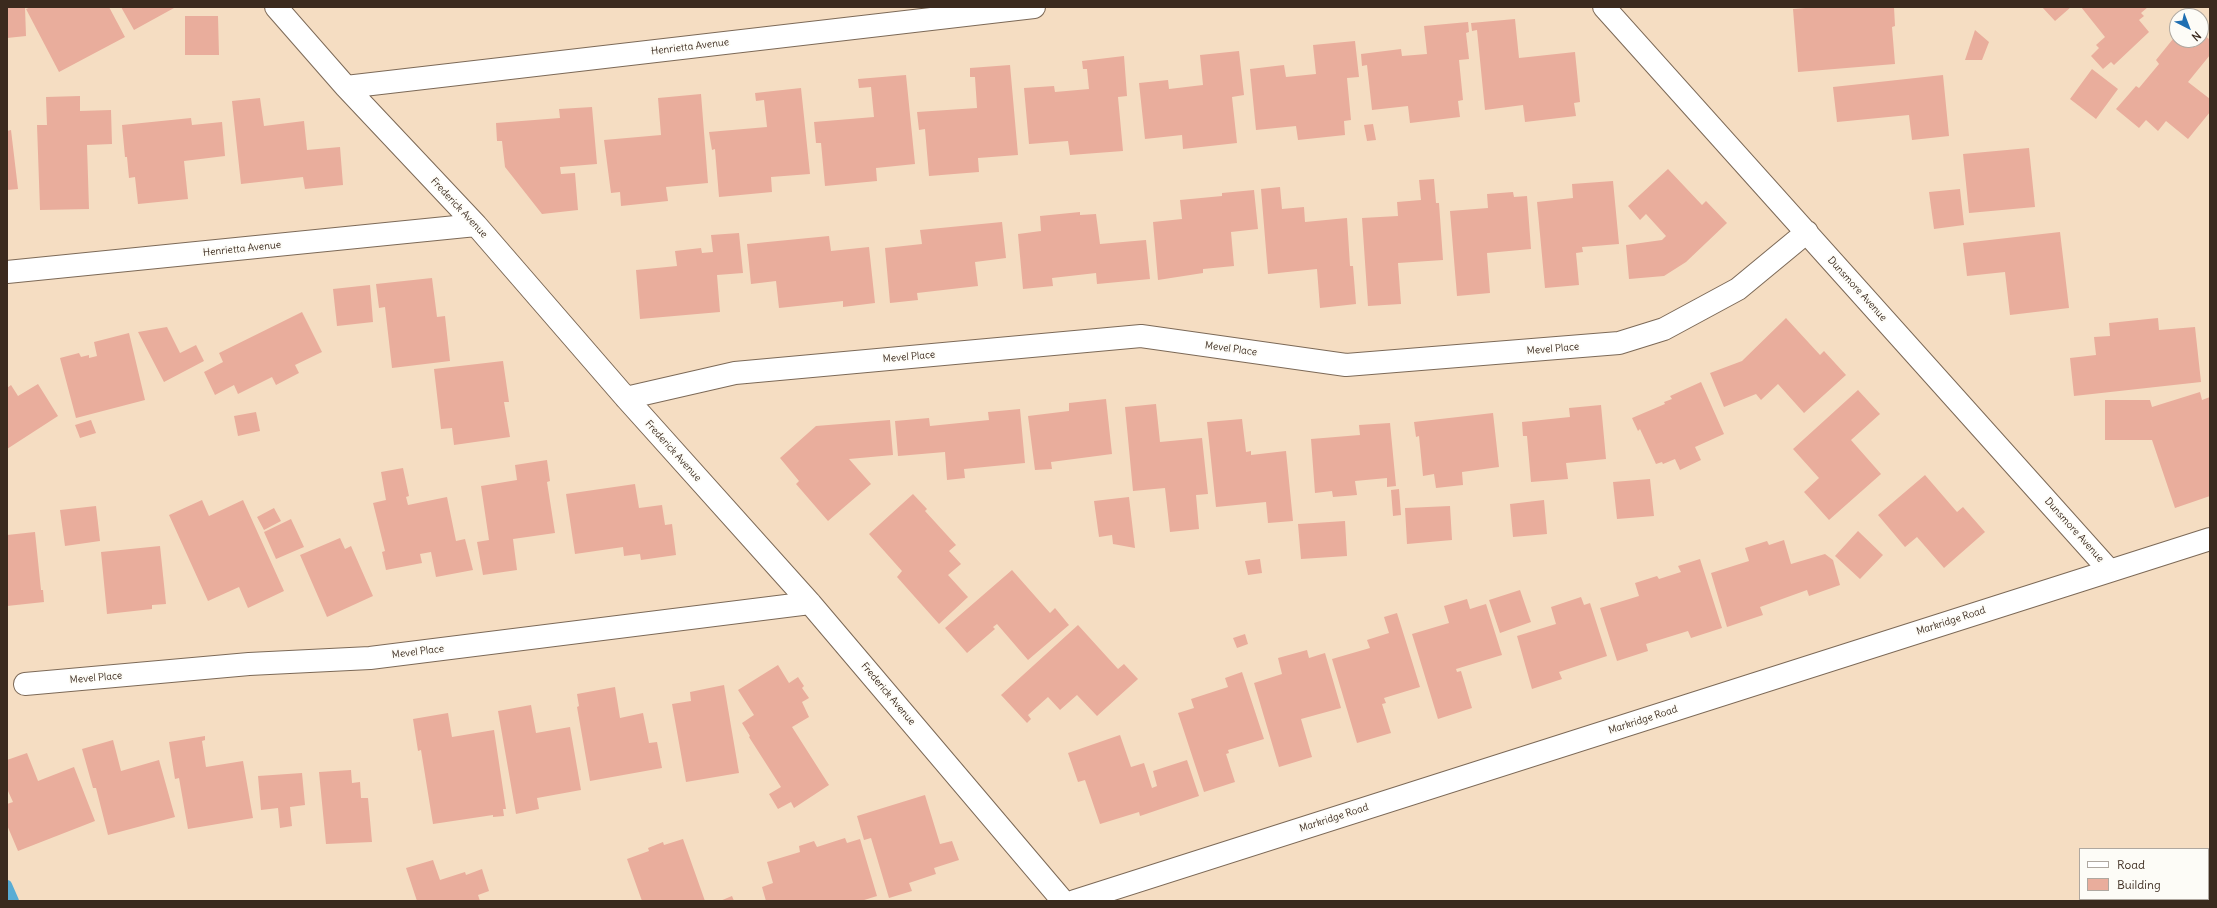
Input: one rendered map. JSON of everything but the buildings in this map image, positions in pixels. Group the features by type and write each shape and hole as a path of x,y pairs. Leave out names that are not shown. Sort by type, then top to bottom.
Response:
{"street":[{"name":"Frederick Avenue","path":"276,7 346,87 476,225 626,398 810,603 1063,901"},
{"name":"Henrietta Avenue","path":"346,87 1034,7"},
{"name":"Dunsmore Avenue","path":"1604,7 2110,571"},
{"name":"Henrietta Avenue","path":"7,272 476,225"},
{"name":"Mevel Place","path":"626,398 735,373 1141,336 1346,365 1619,343 1664,329 1738,289 1807,232"},
{"name":"Markridge Road","path":"1075,901 2210,539"},
{"name":"Mevel Place","path":"25,684 249,664 370,658 810,603"}],"waterway":[{"path":"7,885 14,901"}]}
